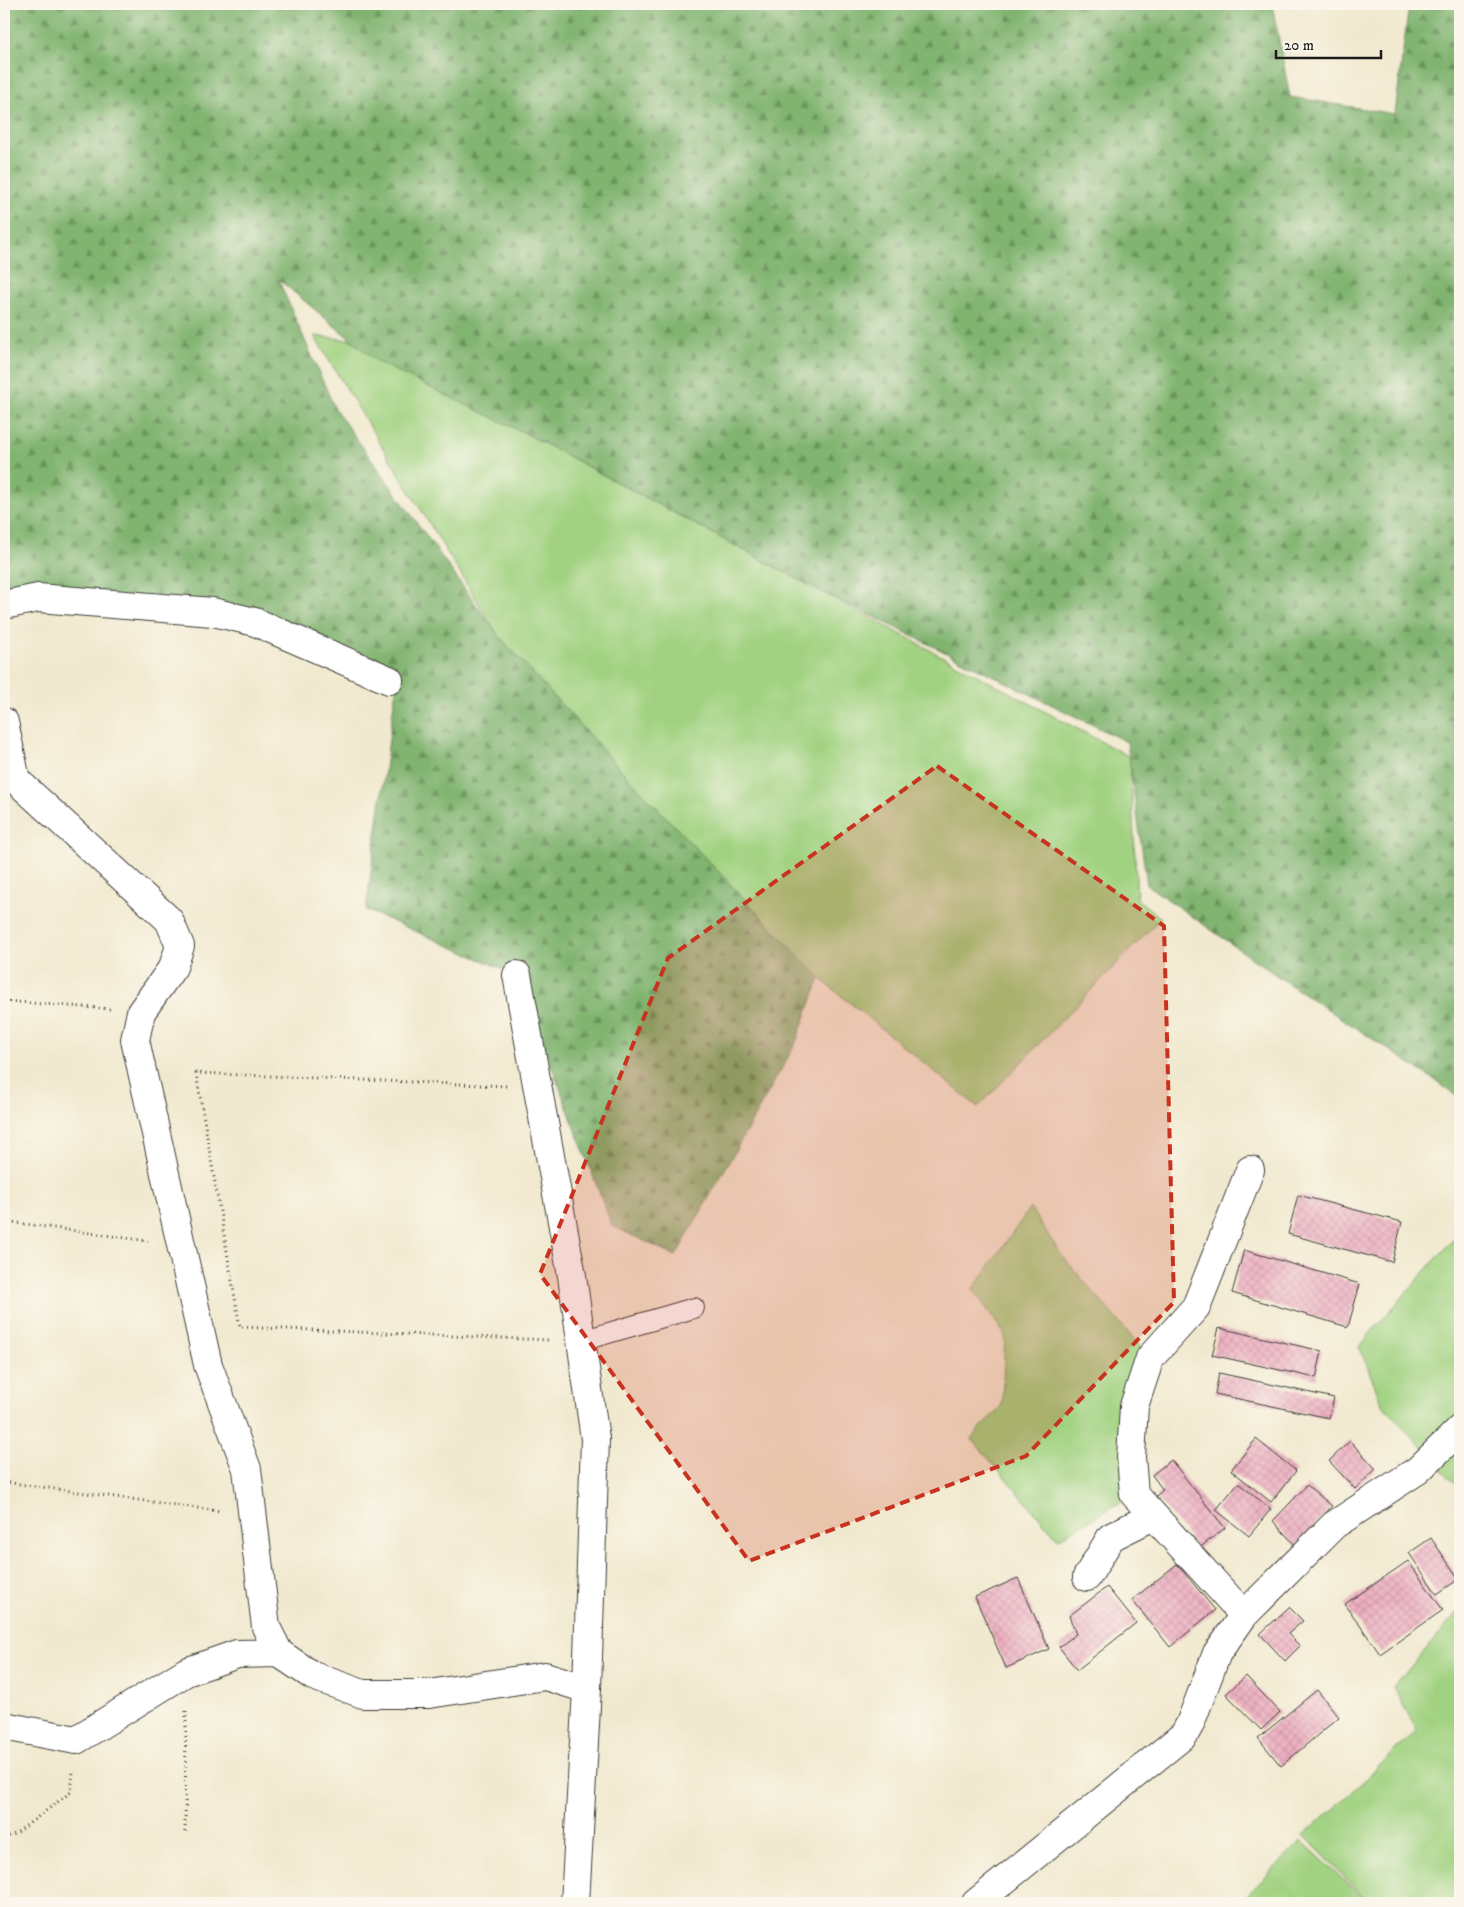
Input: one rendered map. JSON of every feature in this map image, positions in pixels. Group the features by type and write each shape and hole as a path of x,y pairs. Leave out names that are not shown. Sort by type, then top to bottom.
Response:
{"street":[{"path":"4,605 38,598 213,612 255,622 389,680"},
{"path":"4,722 10,784 169,920 180,946 173,967 141,1012 135,1040 208,1365 247,1469 266,1627 278,1653 313,1676 363,1694 430,1694 544,1676 587,1689"},
{"path":"517,975 572,1276 594,1439 587,1689 575,1903"},
{"path":"1244,1615 1134,1494 1130,1457 1134,1406 1150,1358 1196,1308 1250,1170"},
{"path":"976,1903 1184,1736 1217,1653 1244,1615 1334,1525 1418,1470 1460,1429"},
{"path":"1087,1577 1111,1537 1153,1516"},
{"path":"4,1726 76,1740 186,1672 237,1654 278,1653"}],"lane":[{"path":"581,1341 694,1308"}],"path":[{"path":"4,1001 141,1012"},
{"path":"538,1088 196,1073 240,1327 581,1341"},
{"path":"4,1220 181,1246"},
{"path":"4,1482 252,1515"},
{"path":"185,1832 186,1672"},
{"path":"4,1838 15,1834 71,1792 76,1740"}],"highlighted area":[{"path":"937,766 1164,926 1174,1302 1026,1456 749,1561 540,1274 668,958"}],"green space":[{"path":"4,4 1272,4 1290,97 1395,114 1409,4 1460,4 1460,1099 1435,1080 1283,980 1147,885 1127,742 809,585 529,435 379,363 278,279 335,409 498,635 620,769 820,978 795,1045 676,1256 612,1226 517,975 366,910 397,680 248,621 4,605"},
{"path":"314,336 351,340 1130,757 1137,899 1161,918 978,1107 785,950 498,635"},
{"path":"1030,1208 1063,1257 1150,1358 1134,1494 1058,1539 971,1438 1002,1405 1005,1335 973,1289"},
{"path":"1460,1232 1460,1489 1382,1404 1359,1346"},
{"path":"1460,1610 1460,1903 1369,1903 1304,1835 1417,1730 1393,1687"},
{"path":"1302,1841 1368,1903 1239,1903"}],"building":[{"path":"1298,1195 1402,1222 1392,1262 1288,1234"},
{"path":"1244,1250 1360,1284 1348,1327 1232,1293"},
{"path":"1219,1328 1322,1351 1316,1378 1212,1355"},
{"path":"1219,1373 1334,1398 1329,1418 1215,1394"},
{"path":"1256,1439 1296,1471 1271,1502 1231,1470"},
{"path":"1350,1441 1376,1469 1355,1489 1329,1461"},
{"path":"1171,1460 1225,1528 1198,1549 1156,1496 1163,1490 1152,1475"},
{"path":"1238,1483 1271,1509 1249,1536 1216,1510"},
{"path":"1307,1485 1332,1506 1296,1546 1273,1521"},
{"path":"1431,1538 1459,1579 1437,1594 1409,1553"},
{"path":"1408,1561 1443,1610 1380,1654 1345,1604"},
{"path":"1177,1564 1215,1610 1170,1647 1132,1600"},
{"path":"1018,1578 1049,1649 1006,1668 975,1597"},
{"path":"1107,1587 1136,1623 1077,1670 1059,1647 1076,1634 1069,1616"},
{"path":"1289,1607 1303,1621 1288,1634 1300,1646 1285,1661 1260,1634"},
{"path":"1246,1676 1280,1712 1261,1730 1226,1694"},
{"path":"1317,1690 1339,1717 1281,1766 1258,1738"}]}
